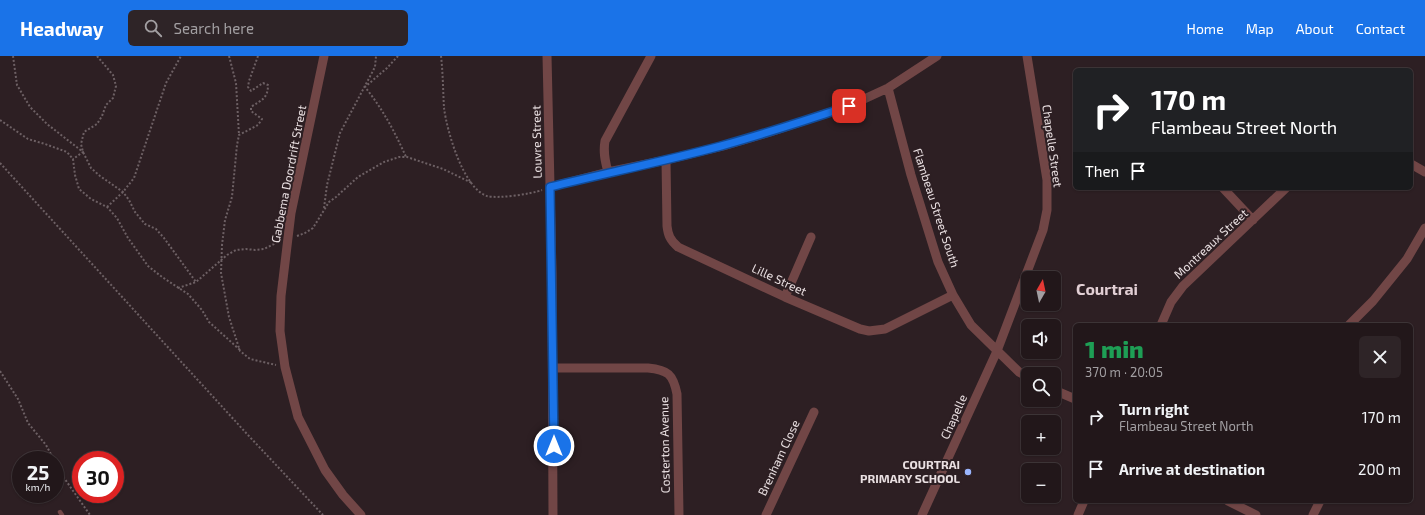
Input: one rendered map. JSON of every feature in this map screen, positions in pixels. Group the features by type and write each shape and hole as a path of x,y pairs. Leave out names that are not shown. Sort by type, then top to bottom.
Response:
{"street":[{"name":"Gabbema Doordrift Street","path":"324,56 291,213 280,296 280,331 285,367 298,417 325,470 343,495 361,515"},
{"name":"Louvre Street","path":"547,56 553,368 553,515"},
{"path":"608,172 604,157 605,140 652,56"},
{"path":"550,187 608,172 666,160 770,132 849,106 888,88 937,56"},
{"name":"Chapelle Street","path":"997,351 1043,230 1047,210 1047,180 1027,56"},
{"name":"Flambeau Street South","path":"888,88 911,175 932,244 938,262 953,295 971,325 1021,373"},
{"name":"Lille Street","path":"666,160 668,235 678,247 860,330 876,332 885,330 953,295"},
{"path":"1413,165 1425,172"},
{"path":"1224,190 1254,220"},
{"name":"Montreaux Street","path":"1162,323 1177,293 1284,190"},
{"path":"1351,323 1373,301 1407,259 1425,228"},
{"path":"785,297 811,237"},
{"name":"Chapelle","path":"922,515 997,351"},
{"name":"Costerton Avenue","path":"553,368 648,368 658,369 672,376 675,382 677,394 679,515"},
{"path":"1061,393 1073,398"},
{"name":"Brenham Close","path":"766,515 814,412"},
{"path":"1078,515 1083,503"},
{"path":"1232,503 1256,515"},
{"path":"1313,515 1319,503"}],"path":[{"path":"13,56 17,85 30,106 47,124 83,152"},
{"path":"97,56 113,75 116,86 113,98 106,106 97,124 84,132 81,144 83,152 91,168 123,192 135,212 145,224 156,229 196,282"},
{"path":"107,207 123,192 134,178 166,83 181,56"},
{"path":"229,56 236,83 239,135 232,197 225,220 221,273 229,317 240,351"},
{"path":"239,135 258,125 262,118 251,111 251,107 266,96 268,93 268,86 263,83 251,91 248,87 258,56"},
{"path":"324,209 327,185 340,133 375,67 376,56"},
{"path":"365,87 387,68 398,56"},
{"path":"441,56 444,109 449,130 464,171 477,190 488,196 533,193 550,187"},
{"path":"365,87 376,101 398,138 406,157"},
{"path":"0,120 28,139 67,152 73,159 75,176 79,189 91,199 107,207 117,218 128,238 148,266 188,294 202,310 209,322 250,359 285,367"},
{"path":"73,159 83,152"},
{"path":"178,288 196,282 210,271 222,258 236,250 264,249 288,237 305,233 313,228 329,202 358,177 384,162 399,156 443,169 472,183"},
{"path":"0,164 323,515"},
{"path":"0,370 18,399 28,423 49,450 62,475 90,515"}],"place":[{"name":"COURTRAI PRIMARY SCHOOL","path":"968,472"}],"district":[{"name":"Courtrai","path":"1107,289"}],"route":[{"path":"554,446 550,187 608,172 723,146 849,106"}]}
